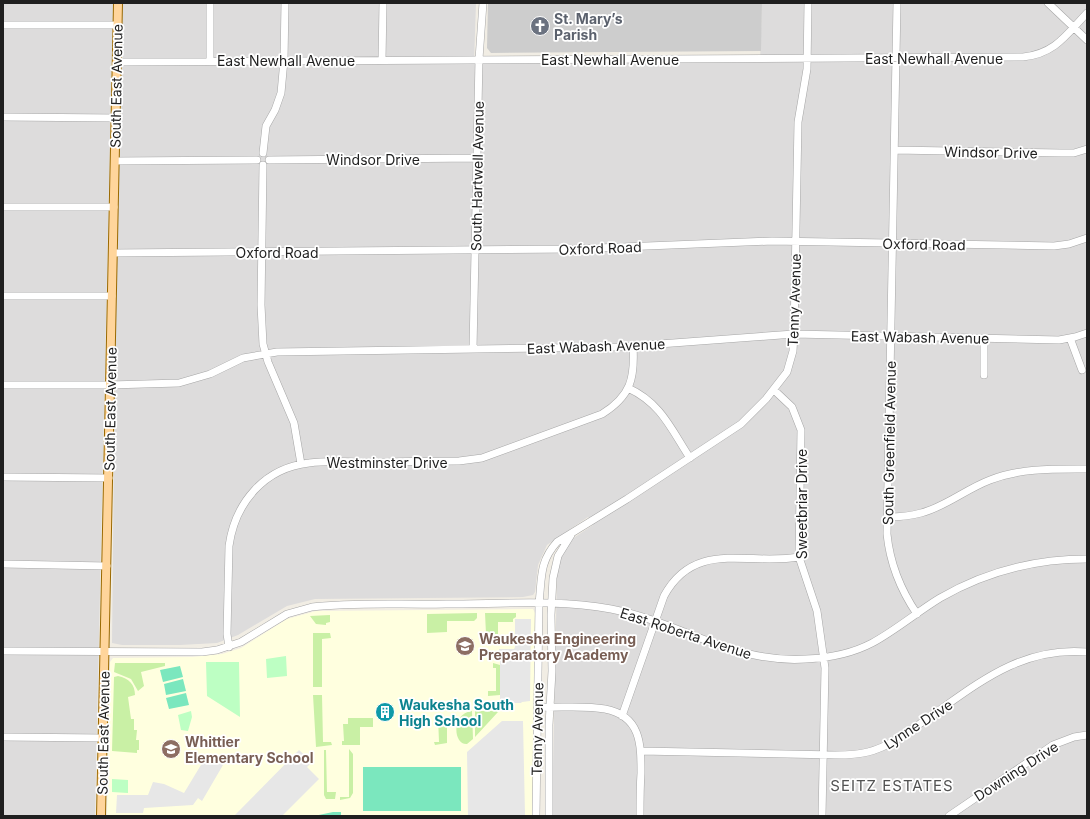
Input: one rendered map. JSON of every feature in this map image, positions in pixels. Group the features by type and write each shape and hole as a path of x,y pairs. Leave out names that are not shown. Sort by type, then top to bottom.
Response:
{"main road":[{"name":"South East Avenue","path":"102,816 118,3"}],"street":[{"path":"210,3 210,61"},
{"path":"257,160 259,155 263,153 266,126 275,110 280,93 284,60 285,3"},
{"path":"382,60 383,3"},
{"name":"South Hartwell Avenue","path":"473,349 477,158 483,3"},
{"name":"Tenny Avenue","path":"549,816 552,603 555,566 560,552 571,535 742,424 774,390 787,372 791,361 794,334 798,122 808,58 808,3"},
{"name":"South Greenfield Avenue","path":"897,3 888,543 893,565 904,594 916,614"},
{"path":"1048,3 1087,40"},
{"name":"East Newhall Avenue","path":"117,62 1031,56 1046,52 1052,48 1087,13"},
{"path":"3,25 118,25"},
{"path":"3,117 116,118"},
{"name":"Windsor Drive","path":"895,150 1061,153 1087,149"},
{"path":"263,153 268,156 269,160 267,164 263,166"},
{"name":"Windsor Drive","path":"269,160 477,158"},
{"path":"115,161 257,160"},
{"path":"257,160 260,165 263,166"},
{"path":"263,166 261,324 265,353 276,384 294,423 301,464"},
{"path":"3,207 114,207"},
{"name":"Oxford Road","path":"113,253 475,251 573,249 756,241 1054,246 1069,244 1087,238"},
{"path":"3,296 112,296"},
{"name":"East Wabash Avenue","path":"3,385 110,386 188,382 210,374 243,358 265,353 633,346 794,334 984,338 1070,338 1087,333"},
{"path":"984,338 984,375"},
{"path":"1070,338 1082,370"},
{"name":"Westminster Drive","path":"229,647 227,634 229,546 233,524 245,501 259,486 275,473 301,464 316,462 478,460 602,414 616,404 628,388 634,367 633,346"},
{"path":"628,388 642,394 655,405 690,458"},
{"name":"Sweetbriar Drive","path":"774,390 792,407 801,430 799,557 817,611 824,657 822,816"},
{"path":"888,517 922,513 934,509 976,485 1005,475 1037,470 1087,469"},
{"path":"3,477 109,478"},
{"name":"Tenny Avenue","path":"536,816 539,603 544,561 548,552 557,542 566,535 571,535"},
{"path":"622,716 664,596 671,584 684,570 699,562 715,559 799,557"},
{"name":"East Roberta Avenue","path":"3,651 202,652 229,647 245,640 287,614 312,607 552,603 585,605 610,609 656,621 715,645 743,654 795,660 824,657 867,645 952,592 996,573 1038,562 1087,559"},
{"path":"3,564 107,566"},
{"name":"Lynne Drive","path":"641,751 856,755 884,747 991,675 1012,664 1052,652 1087,652"},
{"path":"538,707 600,708 611,710 622,716 635,729 641,751 640,816"},
{"name":"Downing Drive","path":"949,816 1053,745 1074,737 1087,735"},
{"path":"3,738 103,738"}],"shaded area":[{"path":"3,3 113,3 95,816 3,816"},
{"path":"122,3 476,3 474,63 760,62 762,3 1087,3 1087,816 552,816 557,574 560,559 572,539 593,525 588,517 547,545 538,565 535,592 533,595 523,597 315,599 287,606 238,635 217,643 180,645 122,645 112,643 115,359"},
{"path":"488,3 762,3 761,51 491,53 487,48"},
{"name":"Waukesha South High School","path":"533,609 535,613 532,816 107,816 110,662 113,658 192,657 222,654 241,648 287,619 316,611"},
{"path":"515,619 531,619 530,701 521,703 500,703 499,649 514,649"},
{"path":"502,721 523,721 525,815 468,815 467,752"},
{"path":"299,750 312,762 307,767 319,779 282,816 234,816"},
{"path":"207,755 223,765 202,801 198,798 193,805 144,808 143,813 116,813 117,795 148,795 153,782 164,784 184,793"}],"green space":[{"path":"477,613 477,618 474,621 447,621 447,632 427,633 427,614"},
{"path":"485,613 516,613 516,617 513,619 513,622 498,622 498,634 486,634"},
{"path":"330,615 330,622 326,623 326,625 316,624 310,616"},
{"path":"313,633 330,633 331,638 322,639 322,687 313,687"},
{"path":"286,656 287,676 267,678 266,659"},
{"path":"206,662 239,662 240,717 207,696"},
{"path":"115,663 165,663 165,666 141,672 144,686 138,691 131,679 114,672"},
{"path":"493,663 500,665 500,695 488,696 488,691 496,691 496,668 493,668"},
{"path":"180,666 183,677 163,682 160,670"},
{"path":"118,676 131,682 135,691 135,695 128,697 131,719 134,719 134,730 137,730 136,740 139,740 139,750 137,750 137,753 112,751 114,677"},
{"path":"183,679 186,691 166,695 164,684"},
{"path":"186,693 189,705 169,709 166,698"},
{"path":"313,695 322,695 323,742 331,742 332,745 316,747"},
{"path":"191,711 192,717 188,731 181,730 178,715"},
{"path":"472,711 473,739 467,744 462,743 457,735 457,723 460,717 465,713"},
{"path":"475,711 498,712 475,737"},
{"path":"438,717 447,717 447,743 435,745 434,742 439,742"},
{"path":"348,718 373,718 373,727 360,727 360,745 342,745 342,741 344,741 343,724 348,724"},
{"path":"349,749 353,754 353,793 350,798 340,800 340,797 349,797"},
{"path":"324,750 326,750 327,792 336,792 335,799 326,799 324,795"},
{"path":"363,767 461,767 461,811 363,811"},
{"path":"112,779 128,780 128,793 112,792"},
{"path":"341,812 341,816 314,816"}],"place":[{"name":"St. Mary’s Parish","path":"540,26"},
{"name":"Waukesha Engineering Preparatory Academy","path":"465,646"},
{"name":"Waukesha South High School","path":"385,712"},
{"name":"Whittier Elementary School","path":"171,749"}],"district":[{"name":"SEITZ ESTATES","path":"892,785"}]}
